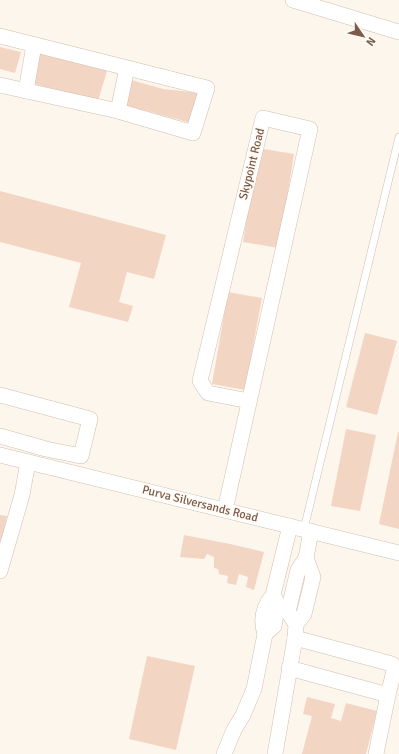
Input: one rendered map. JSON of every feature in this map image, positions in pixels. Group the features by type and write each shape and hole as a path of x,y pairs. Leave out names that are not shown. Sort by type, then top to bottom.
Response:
{"street":[{"path":"292,0 399,32"},
{"path":"0,36 206,88 193,133 118,111 0,85"},
{"path":"26,91 34,45"},
{"path":"118,111 127,68"},
{"name":"Skypoint Road","path":"225,510 310,129 263,118 200,380 208,393 249,401"},
{"path":"0,395 90,419 81,456 46,449 0,436"},
{"name":"Purva Silversands Road","path":"0,455 399,553"},
{"path":"0,571 22,495 28,462"},
{"path":"275,754 295,631 288,612 298,570 306,558 302,529"},
{"path":"224,754 254,689 265,634 274,626 278,604 273,595 302,529"},
{"path":"295,631 392,664 394,671 376,754"},
{"path":"289,668 388,695"}],"lane":[{"path":"302,529 399,137"}],"building":[{"path":"0,47 21,52 15,73 0,69"},
{"path":"40,53 107,71 98,101 31,83"},
{"path":"131,80 163,89 199,93 191,123 147,111 122,109"},
{"path":"258,148 294,154 279,248 243,242"},
{"path":"0,191 166,235 154,279 127,272 119,302 133,306 128,322 69,307 81,263 0,242"},
{"path":"228,292 262,298 245,390 212,384"},
{"path":"365,333 397,341 377,415 346,407"},
{"path":"346,429 376,435 360,511 331,506"},
{"path":"399,432 399,529 379,524"},
{"path":"0,515 7,516 1,543 0,543"},
{"path":"184,535 264,552 254,590 246,587 248,577 239,574 236,585 227,583 228,576 219,574 218,569 214,568 214,557 207,554 204,559 180,557"},
{"path":"147,656 195,666 176,750 129,739"},
{"path":"307,697 335,704 331,718 341,721 346,703 377,711 366,754 302,754 312,716 303,714"}]}
